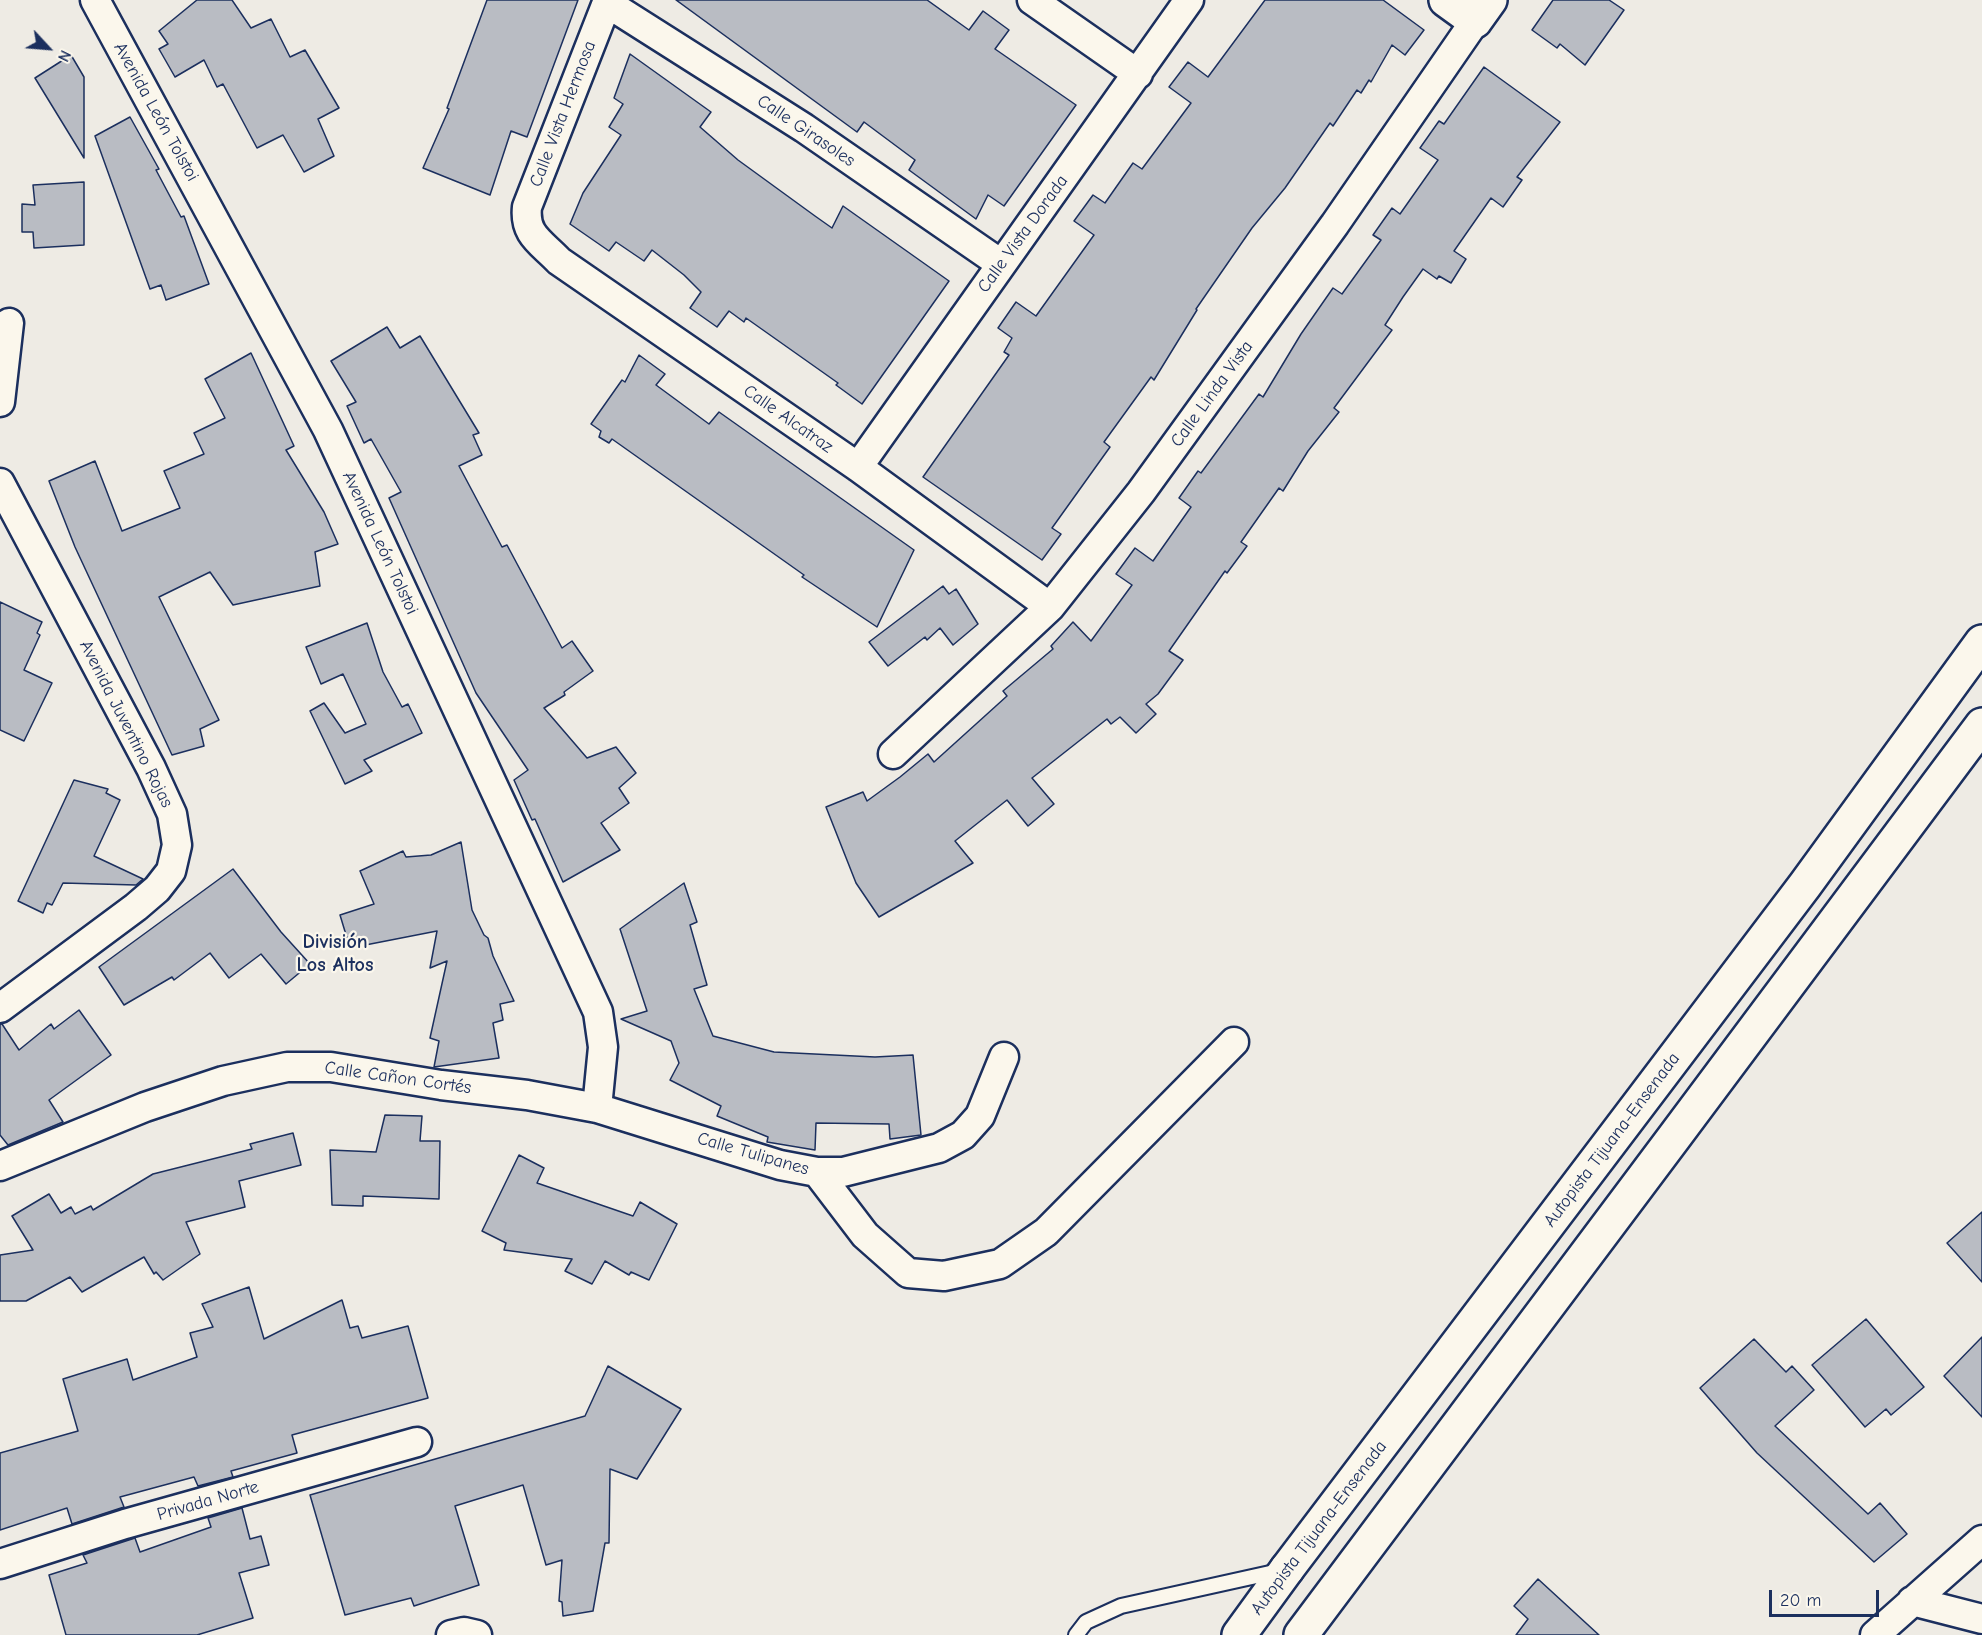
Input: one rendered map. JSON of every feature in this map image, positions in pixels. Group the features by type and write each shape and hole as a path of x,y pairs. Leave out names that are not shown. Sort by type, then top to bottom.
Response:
{"main road":[{"path":"1446,0 1483,11"},
{"name":"Autopista Tijuana-Ensenada","path":"1239,1635 1804,885 1982,642"},
{"path":"1301,1635 1542,1316 1982,725"}],"street":[{"name":"Avenida León Tolstoi","path":"95,0 328,430 598,1012 603,1047 597,1108"},
{"path":"1032,0 1138,74"},
{"name":"Calle Vista Dorada","path":"858,467 1189,0"},
{"name":"Calle Vista Hermosa","path":"528,229 527,207 607,2"},
{"name":"Calle Girasoles","path":"607,2 804,128 1001,264"},
{"name":"Calle Linda Vista","path":"893,754 1050,607 1148,483 1335,224 1483,11"},
{"name":"Calle Alcatraz","path":"528,229 559,261 858,467 1050,607"},
{"path":"0,402 9,323"},
{"name":"Avenida Juventino Rojas","path":"0,483 152,768 172,814 177,845 171,871 157,889 0,1008"},
{"path":"817,1172 865,1235 908,1273 944,1276 1000,1264 1046,1232 1234,1042"},
{"name":"Calle Tulipanes","path":"597,1108 780,1165 817,1172 843,1172 939,1148 963,1135 980,1116 1004,1058"},
{"name":"Calle Cañon Cortés","path":"0,1166 156,1104 223,1081 287,1067 331,1066 441,1085 527,1095 597,1108"},
{"name":"Privada Norte","path":"0,1564 126,1524 417,1442"},
{"path":"1875,1635 1982,1540"},
{"path":"1912,1601 1982,1619"}],"lane":[{"path":"1076,1635 1086,1622 1121,1606 1287,1569"}],"building":[{"path":"197,0 232,0 251,28 271,19 290,57 305,50 339,108 318,119 334,156 304,172 283,135 257,148 223,84 217,87 204,60 175,77 159,49 168,44 159,31"},
{"path":"487,0 578,0 527,137 511,131 490,195 423,168 449,109 447,108"},
{"path":"676,0 927,0 969,30 983,11 1009,30 995,49 1076,105 1004,206 988,195 976,219 909,170 915,160 864,122 857,132"},
{"path":"1265,0 1383,0 1424,30 1405,55 1392,45 1371,82 1369,80 1361,93 1357,90 1333,126 1330,123 1285,188 1252,228 1196,309 1154,380 1151,377 1104,442 1110,447 1052,528 1061,534 1042,560 923,477 1009,355 1004,352 1012,338 998,328 1016,302 1036,316 1094,235 1074,221 1093,195 1105,203 1133,163 1142,169 1191,103 1169,87 1188,62 1208,77"},
{"path":"1553,0 1609,0 1624,10 1585,65 1560,44 1557,48 1532,30"},
{"path":"630,54 711,112 700,127 738,160 815,216 832,228 843,206 949,281 862,404 836,385 838,383 746,318 744,322 729,311 717,327 690,308 701,292 684,275 652,250 644,261 616,242 609,251 570,224 583,193 621,135 609,127 623,104 614,98"},
{"path":"71,55 84,77 84,158 35,78"},
{"path":"1484,67 1560,122 1517,177 1522,180 1503,207 1491,198 1454,251 1466,259 1451,283 1439,276 1437,279 1423,269 1403,297 1385,325 1392,330 1334,408 1339,412 1308,451 1283,491 1279,488 1241,542 1247,546 1227,573 1225,571 1169,651 1183,660 1158,694 1146,704 1156,714 1136,733 1120,717 1111,724 1107,719 1032,778 1054,804 1028,826 1007,800 955,841 973,863 879,917 856,883 826,807 863,792 867,801 928,754 934,762 1007,696 1003,691 1053,649 1051,646 1073,622 1091,641 1132,585 1116,574 1135,548 1153,561 1191,507 1179,498 1198,471 1201,473 1259,394 1263,397 1301,334 1333,288 1342,294 1381,240 1373,235 1392,208 1400,214 1438,160 1420,148 1439,121 1444,124"},
{"path":"130,117 159,169 156,170 181,217 184,216 209,284 166,300 161,285 150,289 95,136"},
{"path":"84,182 84,245 34,248 33,232 22,232 22,204 35,205 33,185"},
{"path":"387,327 400,348 420,336 479,433 473,435 482,455 459,466 502,547 507,545 562,648 572,641 593,671 564,692 565,695 544,708 587,758 616,747 636,773 619,788 629,803 601,823 620,850 563,882 535,819 532,820 514,780 528,770 476,693 389,498 401,492 371,439 364,443 347,406 356,402 331,361"},
{"path":"251,353 294,446 286,450 324,512 338,544 315,552 320,586 233,605 210,572 159,597 219,720 200,729 204,746 172,755 75,547 49,481 95,461 122,531 180,508 164,471 204,454 194,433 225,418 205,379"},
{"path":"639,355 665,374 656,385 709,424 719,412 914,550 877,627 802,577 804,575 612,439 609,443 599,437 601,431 591,424 622,380 625,382"},
{"path":"943,586 949,594 956,589 978,624 953,645 940,628 927,640 925,637 888,666 869,642"},
{"path":"0,602 42,622 37,633 40,635 24,670 52,683 24,741 0,730"},
{"path":"367,623 383,672 402,707 408,704 422,733 364,760 372,771 345,784 310,711 324,703 345,733 366,724 343,674 321,684 306,647"},
{"path":"74,780 108,789 106,793 120,800 94,856 143,879 136,885 63,883 52,905 47,903 43,913 18,901"},
{"path":"461,842 472,910 484,935 488,938 493,956 514,1001 500,1004 503,1020 493,1023 499,1058 434,1067 439,1041 430,1038 447,961 430,968 437,931 350,948 340,915 374,904 360,871 403,851 406,857 431,855"},
{"path":"233,869 281,932 310,964 286,984 261,954 229,978 210,953 174,980 172,977 124,1005 99,967"},
{"path":"684,883 697,922 690,925 707,985 694,989 713,1036 774,1052 875,1057 913,1055 921,1135 890,1139 889,1124 816,1123 815,1150 767,1142 768,1137 717,1116 721,1106 670,1080 679,1063 671,1041 621,1019 647,1011 620,929"},
{"path":"79,1010 111,1055 49,1100 63,1122 8,1145 0,1135 0,1024 19,1050 51,1024 54,1029"},
{"path":"385,1115 422,1116 420,1141 440,1141 439,1199 363,1196 363,1206 332,1205 330,1150 376,1152"},
{"path":"293,1133 301,1165 239,1181 245,1207 186,1222 200,1254 163,1280 156,1272 154,1274 144,1257 82,1292 70,1277 26,1301 0,1301 0,1255 33,1250 12,1216 49,1194 61,1213 71,1207 75,1214 91,1206 93,1210 153,1174 252,1149 250,1144"},
{"path":"519,1155 544,1168 537,1183 633,1216 640,1202 677,1224 649,1280 631,1272 629,1275 605,1261 592,1284 565,1271 572,1259 504,1250 506,1243 482,1231"},
{"path":"1982,1212 1982,1282 1947,1243"},
{"path":"249,1287 264,1339 342,1300 350,1328 358,1326 362,1338 408,1326 428,1398 292,1435 297,1453 231,1471 233,1477 198,1486 194,1477 120,1497 124,1507 72,1524 67,1508 0,1530 0,1453 78,1431 63,1379 127,1359 133,1380 197,1357 190,1333 213,1327 202,1304"},
{"path":"1866,1319 1924,1387 1891,1415 1886,1409 1865,1427 1812,1365"},
{"path":"1982,1337 1982,1417 1944,1376"},
{"path":"1754,1339 1786,1372 1792,1366 1814,1390 1775,1426 1868,1514 1880,1503 1907,1534 1874,1562 1757,1453 1700,1388"},
{"path":"608,1366 681,1409 637,1479 610,1469 609,1543 605,1543 593,1611 563,1616 562,1602 559,1601 562,1560 546,1565 523,1485 455,1506 479,1585 414,1606 411,1598 345,1615 310,1495 585,1416"},
{"path":"242,1508 250,1539 261,1536 269,1565 239,1573 253,1618 197,1635 66,1635 49,1575 87,1563 83,1555 135,1538 140,1552 211,1527 208,1518"},
{"path":"1538,1579 1599,1635 1516,1635 1528,1619 1514,1606"}],"district":[{"name":"División Los Altos","path":"335,954"}]}
